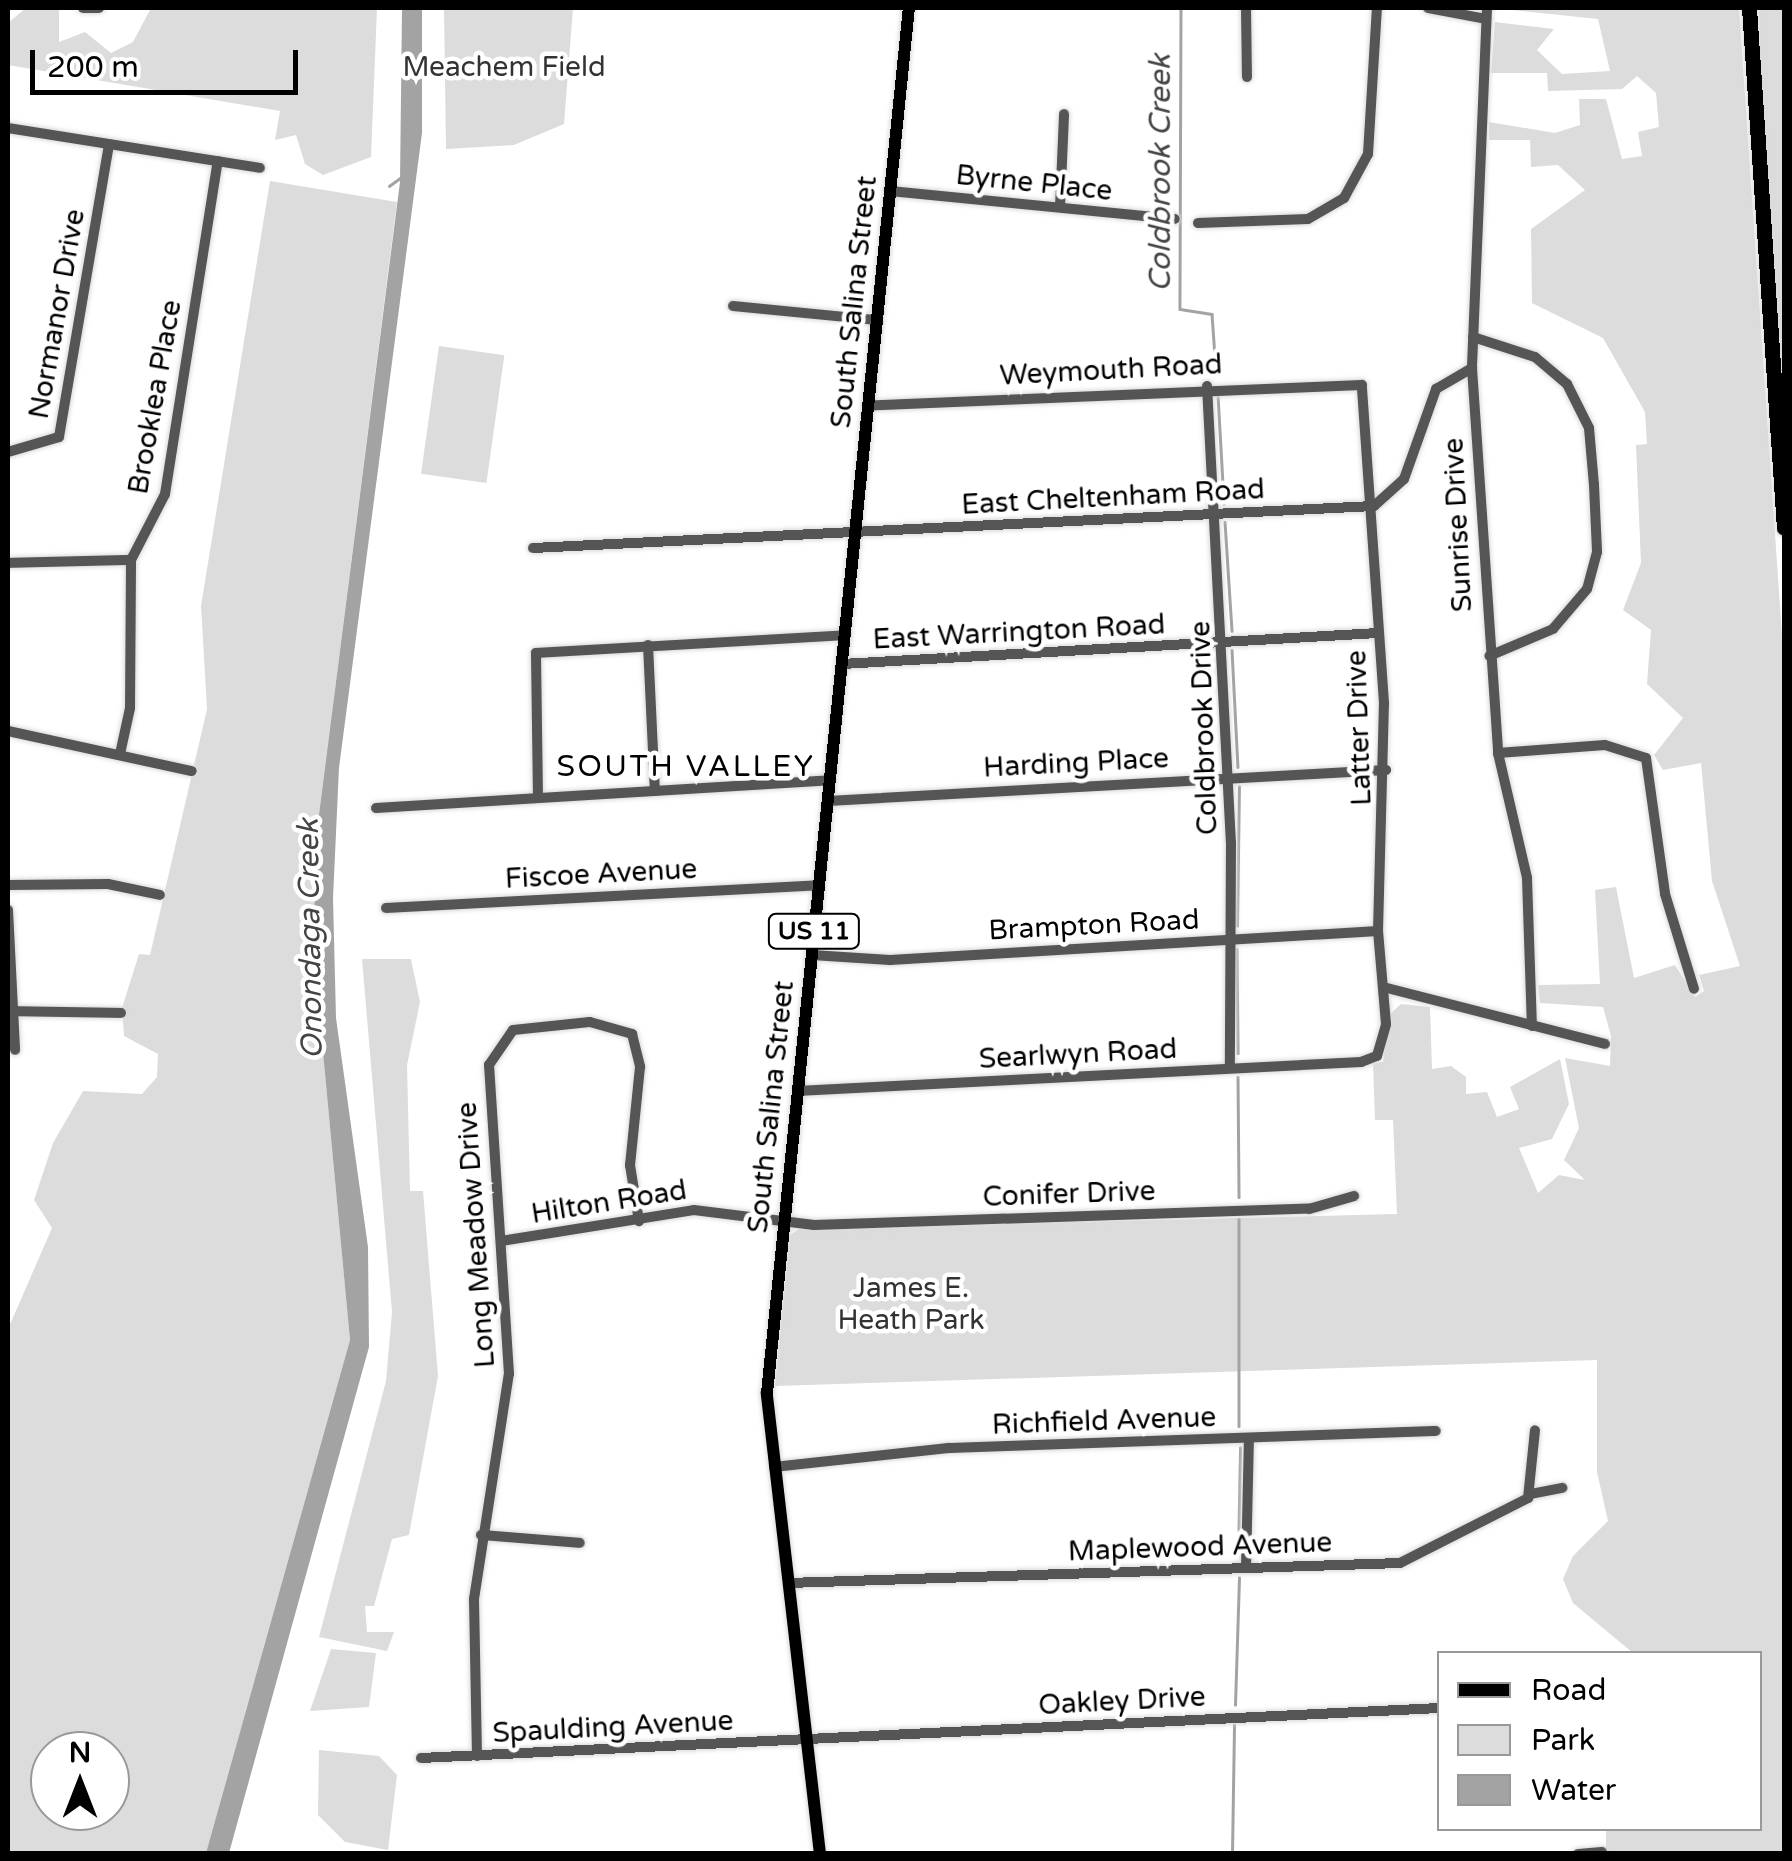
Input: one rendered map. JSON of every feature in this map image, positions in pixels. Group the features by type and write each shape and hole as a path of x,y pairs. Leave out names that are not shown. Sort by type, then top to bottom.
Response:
{"highway":[{"path":"1749,8 1784,528"}],"main road":[{"name":"South Salina Street","path":"820,1854 767,1394 909,8"}],"street":[{"path":"82,8 99,8"},
{"path":"1246,8 1247,77"},
{"path":"1198,222 1268,222 1322,215 1357,182 1369,142 1376,8"},
{"path":"1428,8 1487,13"},
{"name":"Sunrise Drive","path":"1487,13 1472,368 1489,656 1498,754 1527,878 1532,1026"},
{"path":"1060,207 1064,114"},
{"path":"8,128 260,168"},
{"name":"Normanor Drive","path":"8,452 59,437 109,144"},
{"name":"Brooklea Place","path":"120,754 130,708 131,560 165,494 218,161"},
{"name":"Byrne Place","path":"890,191 1175,219"},
{"path":"732,306 877,320"},
{"path":"1473,337 1535,357 1567,384 1589,428 1598,552 1588,588 1553,629 1489,656"},
{"path":"1374,506 1404,479 1436,390 1472,368"},
{"name":"Weymouth Road","path":"868,406 1356,381"},
{"name":"Latter Drive","path":"1356,381 1366,394 1386,770 1378,932 1387,988 1383,1045 1361,1062"},
{"name":"Coldbrook Drive","path":"1207,386 1217,515 1228,778 1230,1068"},
{"name":"East Cheltenham Road","path":"533,548 1374,506"},
{"path":"8,563 131,560"},
{"name":"East Warrington Road","path":"842,664 1378,633"},
{"path":"538,798 536,652 845,635"},
{"path":"648,645 656,791"},
{"path":"8,731 192,771"},
{"path":"1498,754 1605,745 1646,758 1665,894 1694,989"},
{"name":"Harding Place","path":"828,801 1386,770"},
{"path":"376,808 830,780"},
{"path":"8,885 108,884 160,896"},
{"name":"Fiscoe Avenue","path":"386,908 818,886"},
{"path":"8,910 10,1011 15,1050"},
{"name":"Brampton Road","path":"812,955 1378,932"},
{"path":"1387,988 1605,1044"},
{"path":"10,1011 121,1013"},
{"name":"Long Meadow Drive","path":"477,1756 481,1534 509,1374 489,1065 507,1035 538,1022 632,1034 639,1221"},
{"name":"Searlwyn Road","path":"797,1091 1361,1062"},
{"name":"Conifer Drive","path":"784,1217 814,1225 1290,1210 1354,1196"},
{"name":"Hilton Road","path":"501,1241 694,1210 784,1217"},
{"path":"1530,1494 1535,1430"},
{"name":"Richfield Avenue","path":"774,1467 888,1452 1436,1431"},
{"path":"1246,1568 1248,1438"},
{"name":"Maplewood Avenue","path":"788,1583 1400,1563 1530,1494 1562,1488"},
{"path":"481,1534 580,1543"},
{"name":"Oakley Drive","path":"806,1740 1437,1708"},
{"name":"Spaulding Avenue","path":"421,1758 806,1740"},
{"path":"1578,1854 1602,1852"}],"green space":[{"path":"26,8 59,8 59,42 85,32 111,53 133,42 151,8 377,8 371,157 323,175 305,164 296,135 275,140 280,111 8,65 8,23"},
{"name":"Meachem Field","path":"444,8 573,8 564,124 514,145 446,149"},
{"name":"James E. Heath Park","path":"1494,8 1739,8 1784,665 1784,1853 1606,1853 1606,1831 1762,1831 1762,1651 1631,1651 1573,1603 1563,1579 1573,1556 1608,1521 1597,1472 1597,1360 775,1386 790,1235 799,1229 1397,1214 1393,1120 1375,1120 1373,1063 1383,1062 1390,1014 1401,1004 1430,1007 1432,1069 1451,1066 1466,1077 1466,1094 1487,1092 1497,1117 1519,1109 1510,1087 1560,1059 1569,1104 1552,1139 1519,1148 1538,1193 1559,1175 1585,1180 1564,1160 1579,1128 1565,1058 1610,1066 1611,1036 1603,1007 1540,1003 1538,985 1600,984 1595,890 1616,887 1634,978 1675,965 1695,997 1704,991 1699,975 1740,966 1712,881 1701,763 1663,770 1654,755 1683,718 1647,684 1651,630 1623,610 1641,563 1636,445 1647,444 1645,412 1603,338 1532,303 1531,229 1585,190 1558,165 1531,167 1530,140 1489,140 1489,122 1555,133 1580,125 1579,99 1606,99 1622,159 1642,156 1638,132 1659,127 1656,93 1637,76 1622,89 1548,91 1547,73 1491,73 1495,22 1554,29 1537,50 1562,74 1610,71 1598,19"},
{"path":"1759,8 1784,8 1784,405 1761,86"},
{"path":"270,181 397,202 317,830 313,946 350,1340 206,1853 8,1854 8,1329 52,1228 34,1200 53,1143 83,1091 142,1094 157,1077 158,1054 124,1036 122,1008 139,954 150,955 207,709 201,606"},
{"path":"439,346 504,355 486,483 421,474"},
{"path":"362,959 411,959 420,1002 407,1065 410,1191 423,1191 438,1376 409,1535 392,1539 374,1606 365,1606 367,1632 394,1632 387,1651 319,1637 386,1381 392,1312"},
{"path":"331,1649 376,1653 369,1707 310,1711"},
{"path":"319,1750 379,1756 397,1775 388,1850 345,1842 318,1815"}],"water":[{"path":"402,8 422,8 422,133 339,768 333,898 336,1018 368,1247 369,1347 229,1853 206,1853 350,1340 313,946 317,830 400,182"}],"waterway":[{"name":"Coldbrook Creek","path":"1181,8 1180,309 1212,314 1216,371"},
{"path":"389,186 400,178"},
{"name":"Coldbrook Creek","path":"1218,395 1224,504"},
{"name":"Coldbrook Creek","path":"1225,522 1232,631"},
{"name":"Coldbrook Creek","path":"1232,650 1238,767"},
{"name":"Coldbrook Creek","path":"1237,926 1239,787"},
{"name":"Coldbrook Creek","path":"1237,949 1238,1053"},
{"name":"Coldbrook Creek","path":"1238,1077 1239,1197"},
{"name":"Coldbrook Creek","path":"1239,1219 1239,1426"},
{"name":"Coldbrook Creek","path":"1238,1556 1240,1448"},
{"name":"Coldbrook Creek","path":"1235,1705 1239,1578"},
{"name":"Coldbrook Creek","path":"1232,1854 1234,1725"}],"district":[{"name":"SOUTH VALLEY","path":"686,767"}],"water label":[{"name":"Onondaga Creek","path":"311,939"}]}
